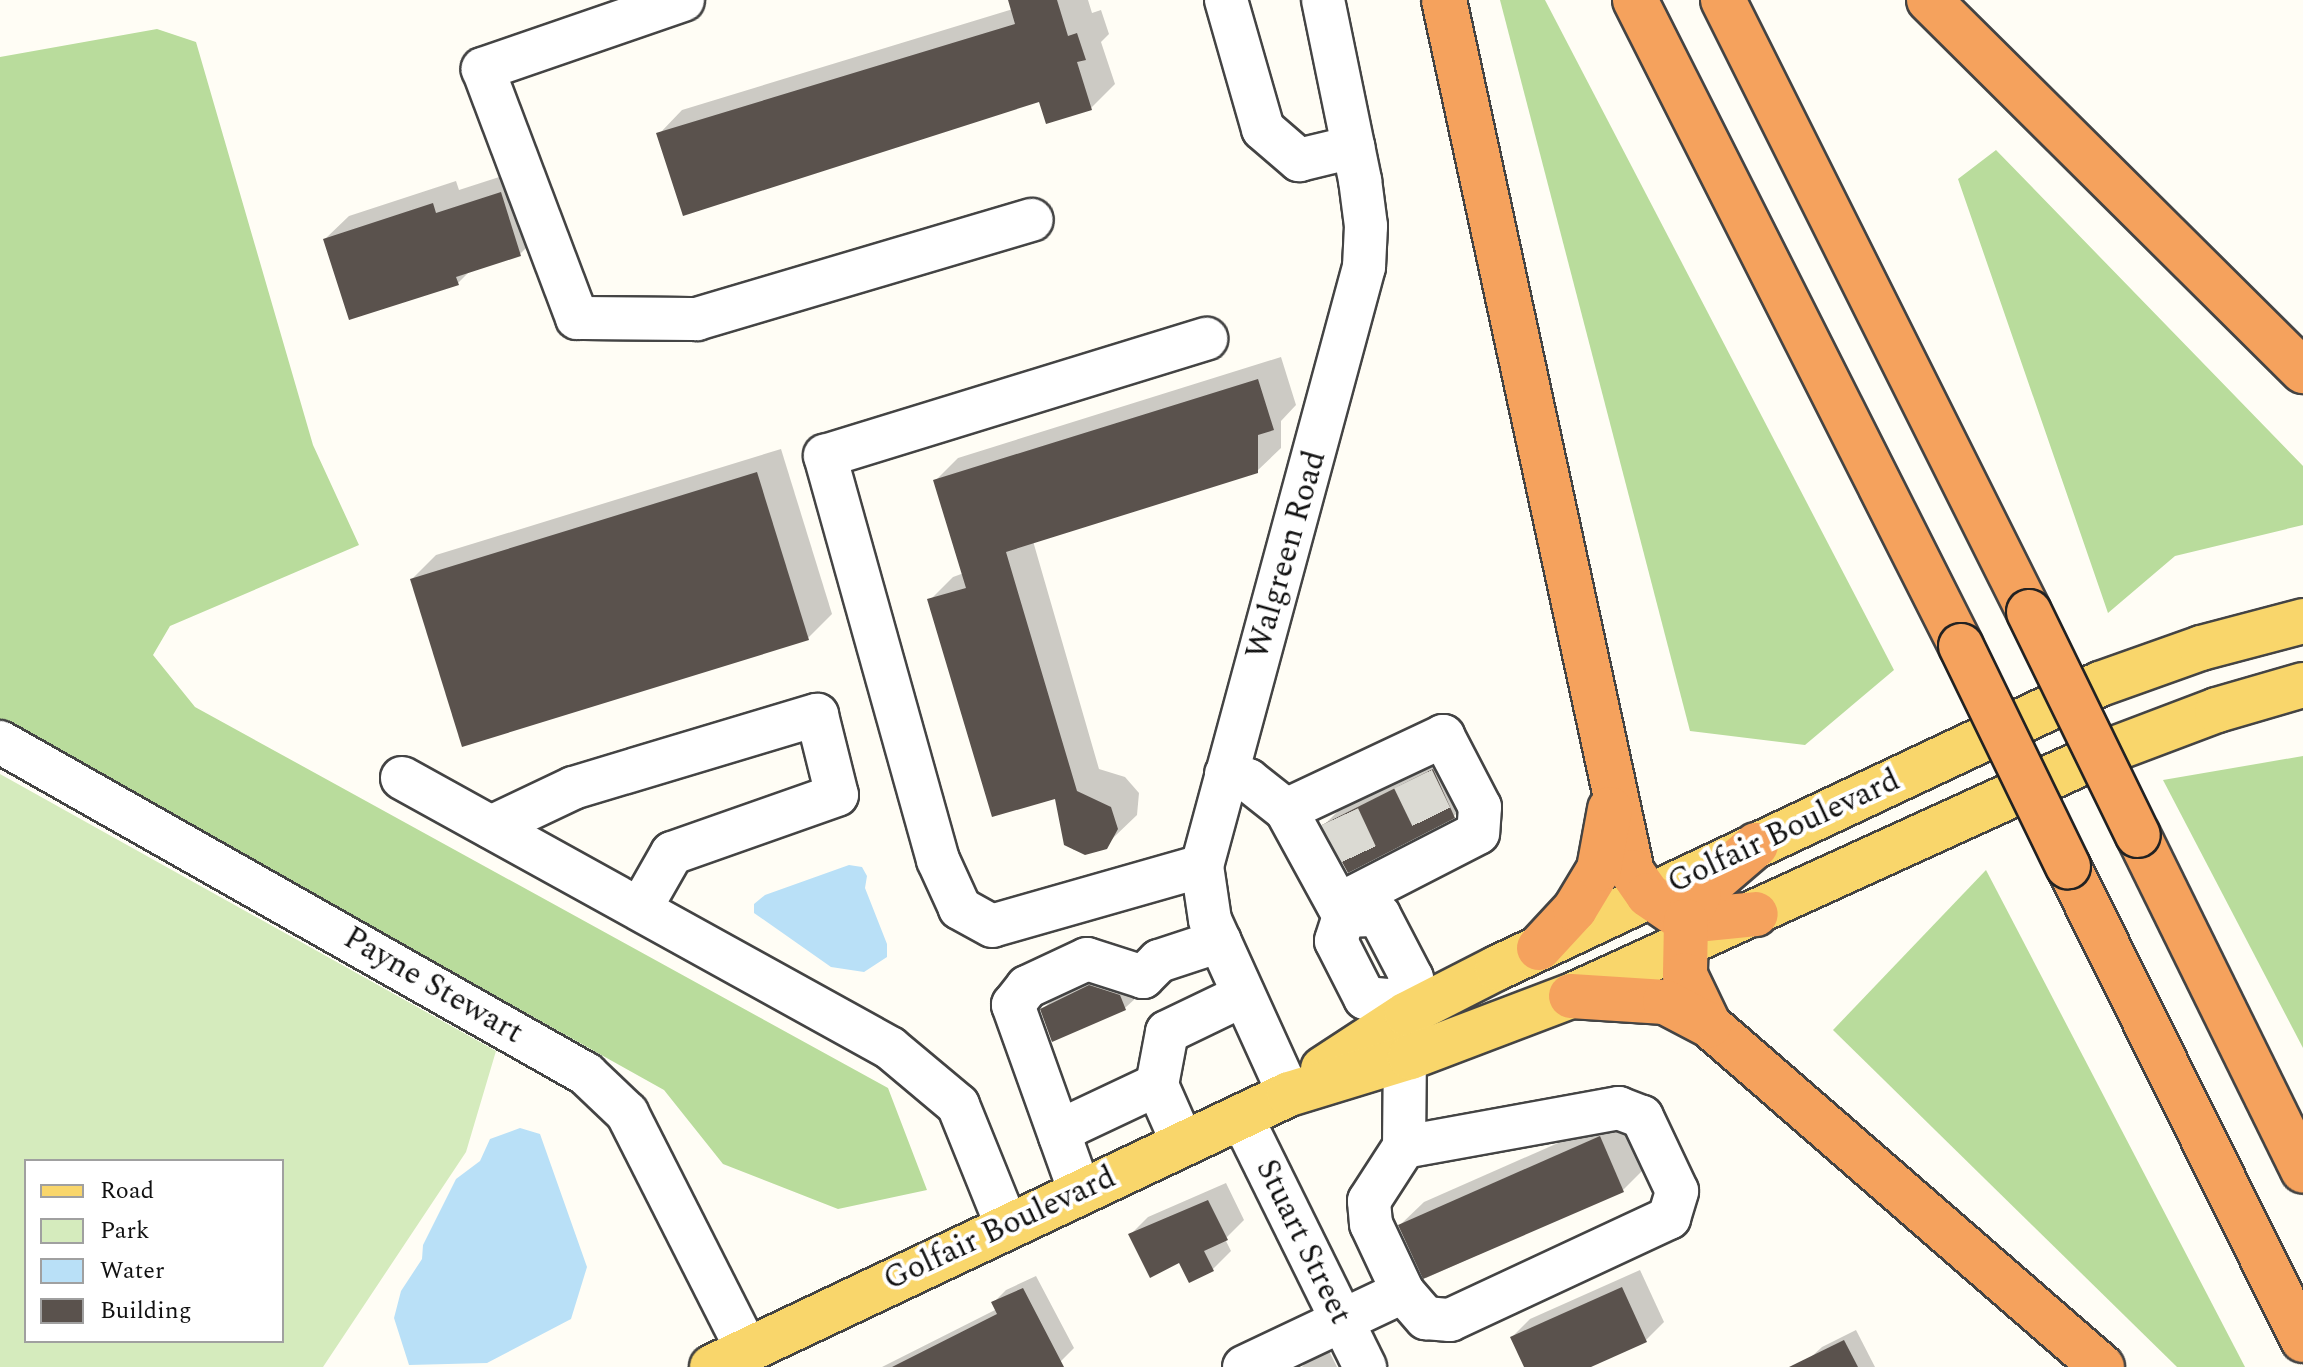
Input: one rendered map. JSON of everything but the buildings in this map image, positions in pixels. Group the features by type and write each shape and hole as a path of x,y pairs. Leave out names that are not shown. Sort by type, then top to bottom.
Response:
{"highway":[{"path":"1444,0 1611,795 1632,872 1648,895 1685,934"},
{"path":"1635,0 1961,646 2303,1340"},
{"path":"1723,0 2029,612 2303,1171"},
{"path":"1929,0 2303,371"},
{"path":"1539,948 1575,909 1599,869 1611,795"},
{"path":"1709,1025 1685,975 1685,934 1699,894 1756,845"},
{"path":"1685,934 1756,914"},
{"path":"1571,996 1665,1002 1709,1025 2102,1367"}],"main road":[{"name":"Golfair Boulevard","path":"729,1358 1289,1094 1539,948 1648,895 2100,684 2188,652 2303,621"},
{"name":"Golfair Boulevard","path":"1756,914 2106,752 2217,710 2303,685"},
{"name":"Golfair Boulevard","path":"1398,1033 1571,996 1685,934"}],"street":[{"path":"683,0 483,69 577,318 697,319 1032,220"},
{"path":"1226,0 1263,129 1299,160 1353,147"},
{"name":"Walgreen Road","path":"1289,1094 1220,941 1202,893 1202,866 1364,267 1366,226 1323,0"},
{"path":"1202,866 992,926 960,908 938,860 825,456 1206,339"},
{"path":"491,827 573,788 817,715 837,795 672,853 640,909"},
{"path":"1286,810 1332,804 1408,767 1443,736 1480,807 1478,833 1445,844 1355,896 1336,941 1365,998 1398,1033 1404,1147 1369,1201 1371,1224 1403,1292 1426,1318 1450,1320 1669,1218 1677,1191 1642,1117 1619,1108 1404,1147"},
{"name":"Payne Stewart","path":"0,742 586,1074 627,1113 729,1358"},
{"path":"1226,774 1248,780 1286,810 1355,896"},
{"path":"402,778 890,1048 958,1105 1007,1226"},
{"path":"1143,977 1159,961 1220,941"},
{"path":"1080,1192 1013,1005 1027,987 1087,959 1143,977"},
{"path":"1143,977 1150,1005 1167,1032 1157,1085 1183,1144"},
{"path":"1167,1032 1244,995"},
{"path":"1060,1136 1074,1124 1157,1085"},
{"name":"Stuart Street","path":"1241,1116 1365,1367"},
{"path":"1244,1367 1403,1292"}],"green space":[{"path":"1500,0 1545,0 1894,670 1805,745 1690,731"},
{"path":"157,29 196,42 313,445 359,545 170,626 153,655 195,707 888,1088 927,1190 838,1209 723,1164 664,1090 0,719 0,57"},
{"path":"1996,150 2303,466 2303,525 2175,556 2108,613 1958,179"},
{"path":"2303,756 2303,1048 2163,780"},
{"path":"0,774 496,1051 466,1152 323,1367 0,1367"},
{"path":"1986,870 2245,1367 2177,1367 1833,1030"}],"water":[{"path":"849,865 862,867 867,876 865,888 887,944 887,957 864,972 831,967 754,913 754,904 765,895"},
{"path":"520,1128 540,1134 587,1267 571,1319 487,1363 409,1365 394,1318 401,1291 422,1259 423,1245 456,1179 480,1161 490,1139"}],"tunnel":[{"path":"1413,779 1442,839"},
{"path":"1339,817 1367,877"}]}
